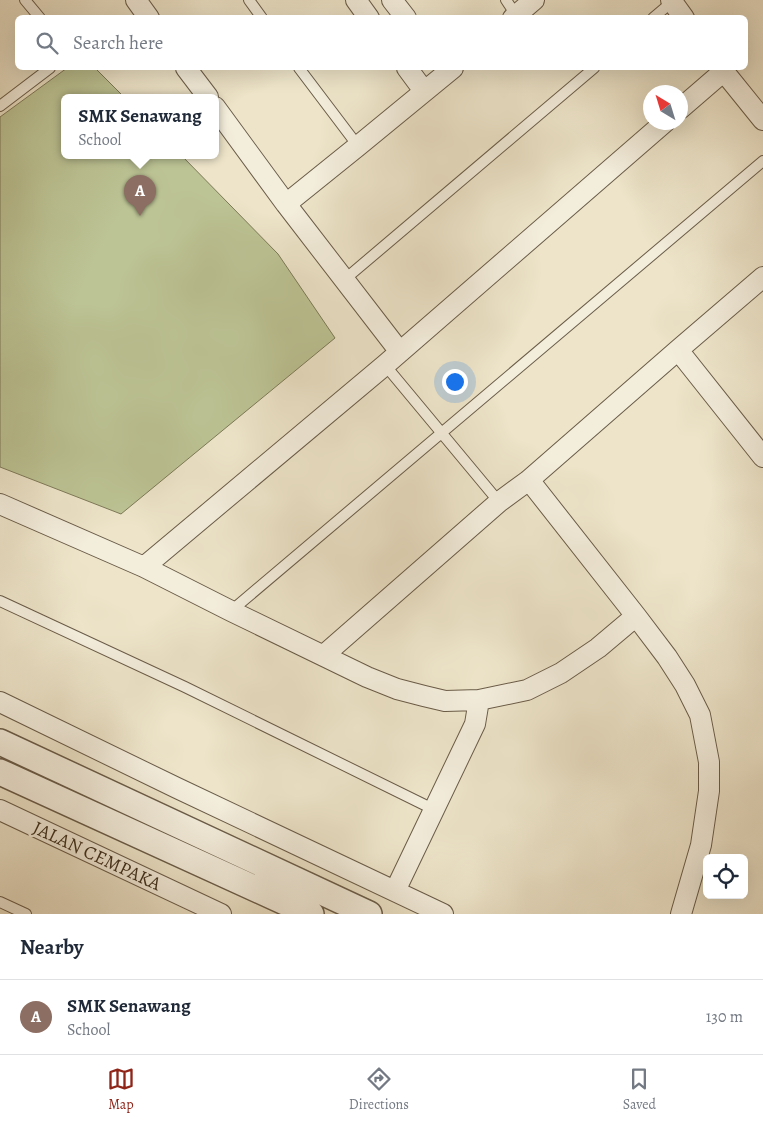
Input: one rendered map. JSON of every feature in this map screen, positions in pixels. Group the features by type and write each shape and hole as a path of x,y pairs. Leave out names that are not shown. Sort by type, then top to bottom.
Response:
{"street":[{"path":"136,0 147,15"},
{"path":"356,0 367,15"},
{"path":"392,0 404,15"},
{"path":"512,11 534,0"},
{"path":"188,70 206,94"},
{"path":"408,70 424,91"},
{"path":"286,204 448,70"},
{"path":"688,102 722,70"},
{"path":"724,70 763,120"},
{"path":"219,112 344,280 392,358"},
{"path":"144,567 392,358 656,130"},
{"path":"324,655 499,502 529,480 763,278"},
{"path":"678,350 763,457"},
{"path":"529,480 636,616 676,671 700,714 709,762 709,791 701,845 681,914"},
{"path":"0,504 144,567 367,678 397,689 445,701 479,700 526,690 560,673 598,648 636,616"},
{"path":"395,891 475,724 479,700"},
{"path":"0,702 443,914"},
{"path":"0,742 369,914"},
{"path":"0,772 311,914"},
{"name":"JALAN CEMPAKA","path":"0,810 221,914"}],"lane":[{"path":"25,0 38,15"},
{"path":"249,0 260,15"},
{"path":"659,15 676,6"},
{"path":"0,106 47,70"},
{"path":"301,70 358,146"},
{"path":"344,280 592,70"},
{"path":"231,611 763,161"},
{"path":"392,358 442,433 499,502"},
{"path":"0,601 185,687 435,810"},
{"path":"0,902 26,914"}],"green space":[{"path":"64,70 97,70 121,94 61,94 61,159 185,159 278,254 335,338 121,514 0,467 0,117"}],"place":[{"name":"SMK Senawang","path":"140,216"}]}
